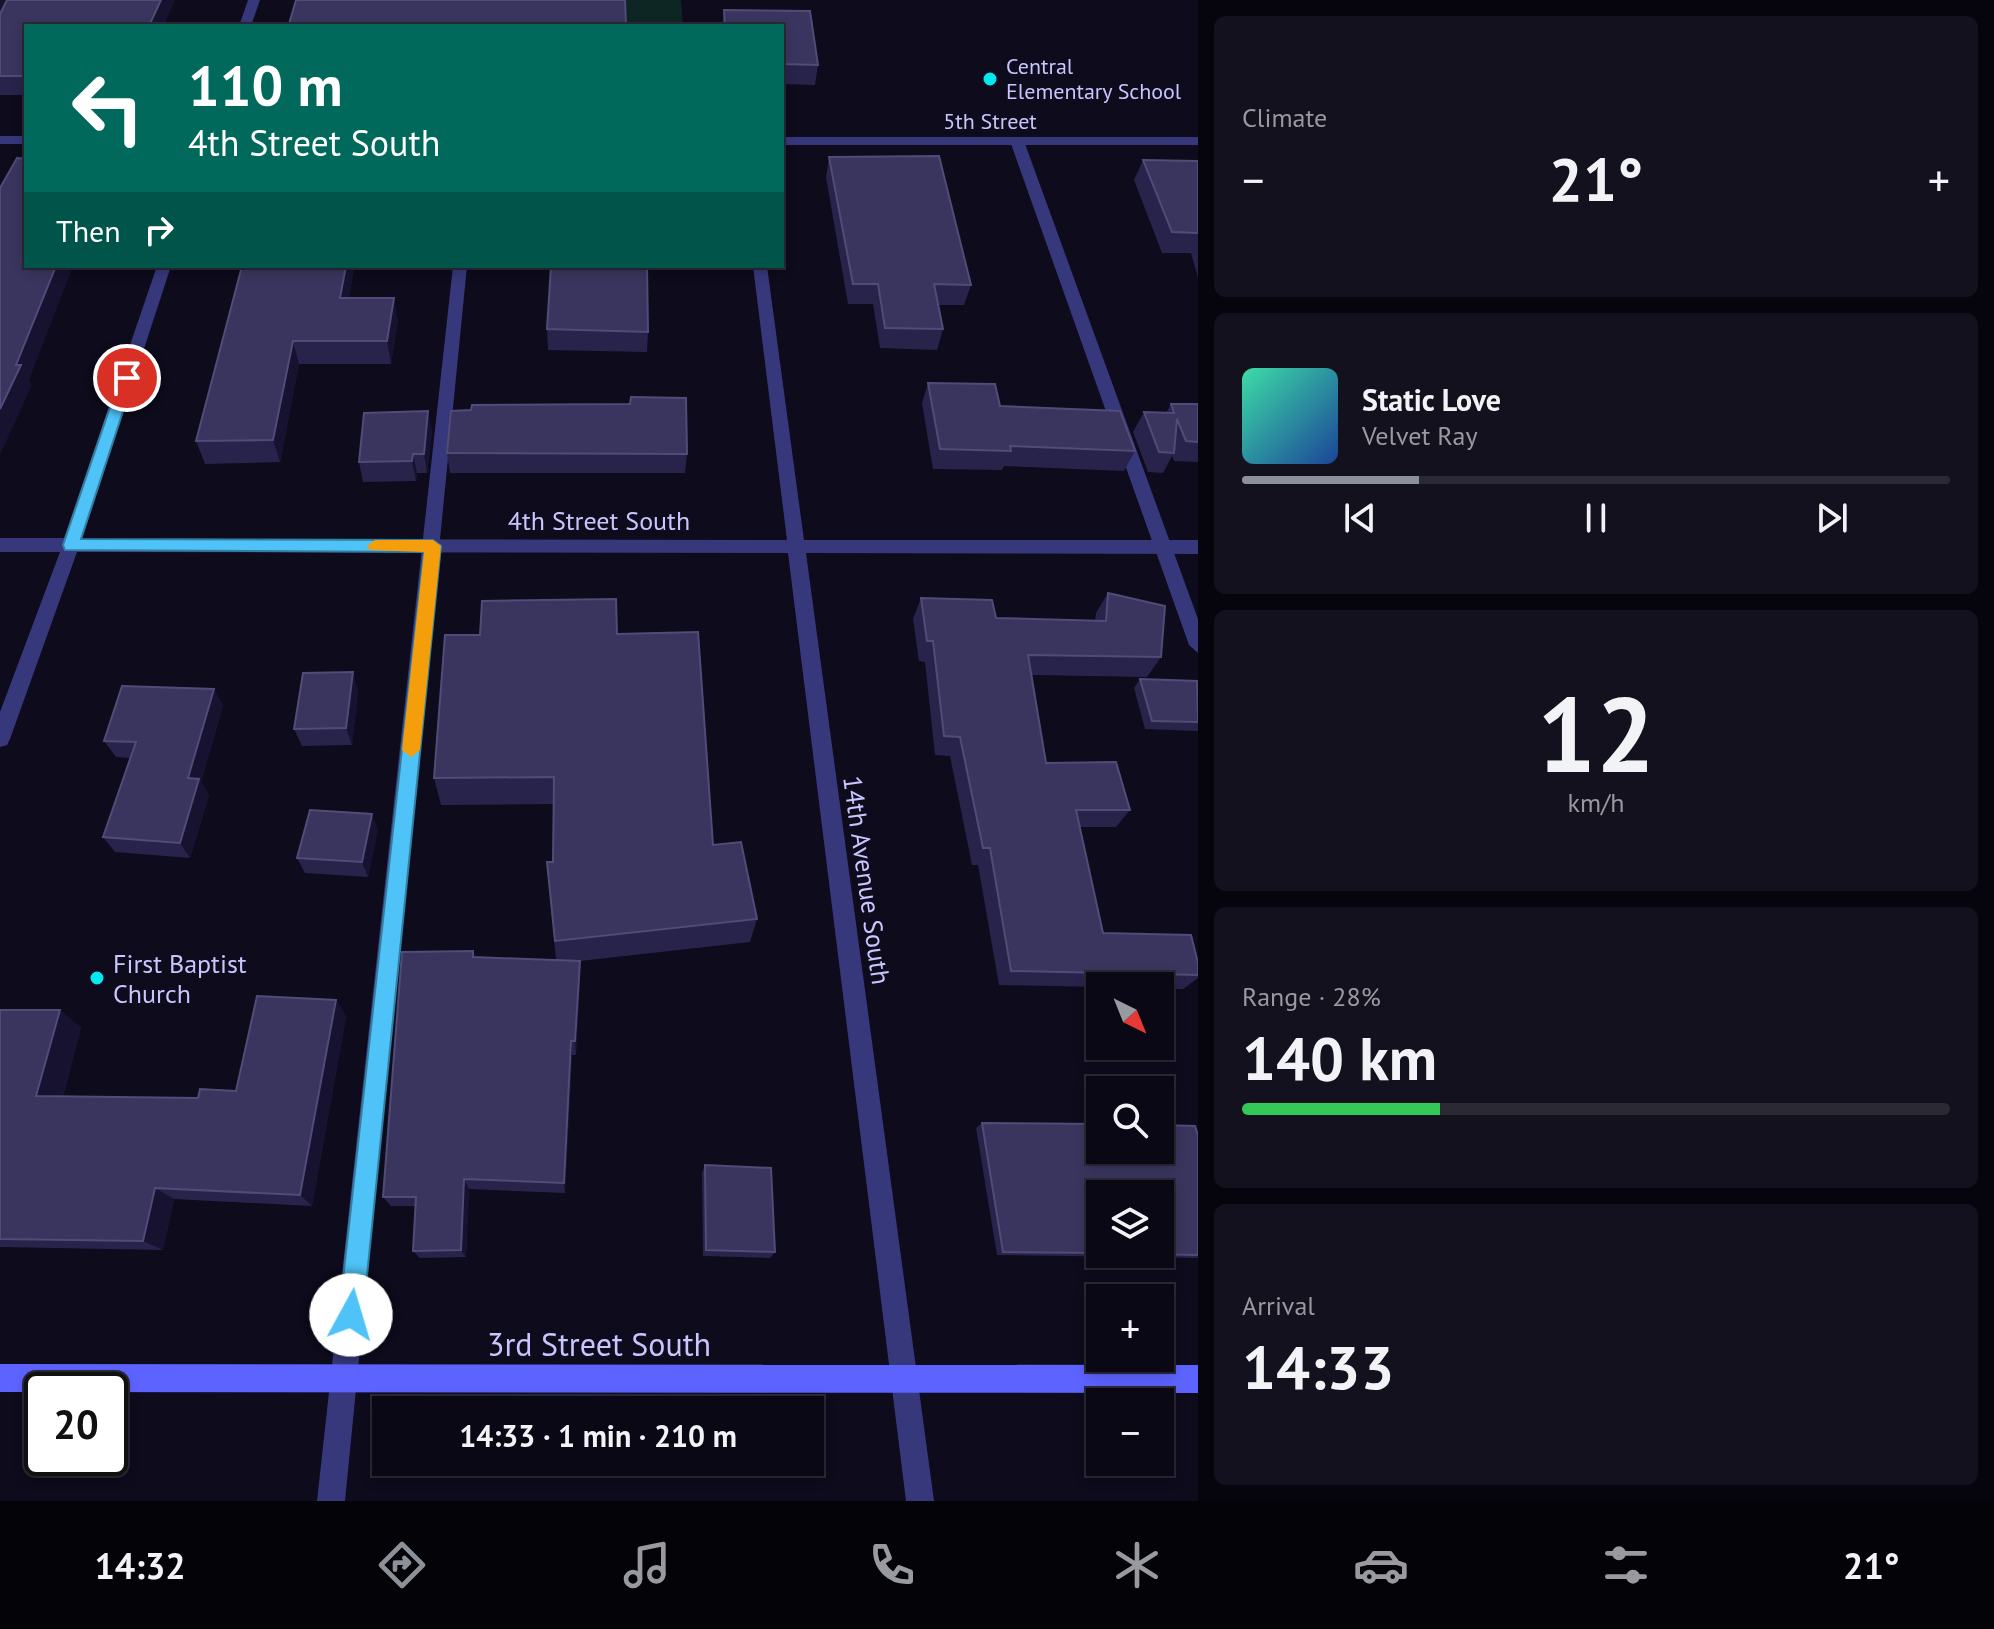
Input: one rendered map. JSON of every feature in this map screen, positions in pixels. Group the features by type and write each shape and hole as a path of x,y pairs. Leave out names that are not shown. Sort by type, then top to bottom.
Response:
{"main road":[{"name":"3rd Street South","path":"0,1378 1198,1379"}],"street":[{"path":"246,24 254,0"},
{"path":"0,140 24,140"},
{"name":"5th Street","path":"784,141 1198,141"},
{"path":"1017,141 1198,645"},
{"path":"0,739 71,545 163,268"},
{"path":"331,1501 460,268"},
{"name":"14th Avenue South","path":"760,268 920,1501"},
{"name":"4th Street South","path":"0,545 1198,547"}],"green space":[{"path":"602,0 681,0 683,24 602,24"}],"building":[{"path":"7,0 161,0 150,24 24,24 24,76 0,76 0,14"},
{"path":"296,0 625,0 626,24 329,24 289,24"},
{"path":"724,10 810,11 818,65 784,64 784,24 725,24"},
{"path":"939,156 971,285 934,284 943,329 885,328 878,284 853,284 829,157"},
{"path":"17,158 24,159 24,268 55,268 16,365 21,365 0,409 0,188"},
{"path":"1143,160 1198,161 1198,233 1172,232"},
{"path":"241,268 346,268 340,298 394,298 387,341 293,341 273,440 196,441"},
{"path":"551,268 647,268 648,332 547,329"},
{"path":"928,383 995,384 1000,406 1120,411 1135,451 1010,446 1011,451 940,449"},
{"path":"631,397 686,398 687,454 447,453 451,411 471,410 472,405 630,404"},
{"path":"1171,404 1198,404 1198,442 1186,441 1177,419 1174,453 1159,452 1144,412 1174,413"},
{"path":"428,411 424,454 413,454 412,461 359,462 364,413"},
{"path":"1108,593 1165,606 1161,657 1028,655 1046,763 1116,762 1130,810 1076,810 1103,933 1191,935 1198,975 1174,974 1174,972 1011,971 990,848 983,848 960,737 944,736 933,641 927,641 921,598 992,600 996,618 1106,621"},
{"path":"616,599 617,634 698,632 713,845 741,842 757,919 555,941 547,862 553,862 554,777 434,778 445,635 480,635 482,601"},
{"path":"353,672 346,728 294,729 303,673"},
{"path":"1140,679 1197,681 1198,722 1152,721"},
{"path":"122,686 214,689 188,778 199,779 180,843 103,837 136,742 104,741"},
{"path":"310,810 372,814 362,862 297,858"},
{"path":"473,951 473,957 580,961 575,1041 571,1041 564,1183 464,1179 461,1250 413,1251 416,1197 383,1197 402,952"},
{"path":"257,996 336,1000 300,1195 155,1188 143,1241 0,1239 0,1010 60,1010 36,1096 198,1098 200,1089 236,1091"},
{"path":"982,1123 1086,1124 1086,1164 1174,1164 1174,1125 1195,1126 1198,1135 1198,1255 1174,1255 1174,1180 1086,1180 1086,1253 1003,1252"},
{"path":"705,1165 771,1168 775,1252 706,1250"}],"slow traffic":[{"path":"375,546 433,546 411,750"}],"place":[{"name":"Central Elementary School","path":"990,79"},
{"name":"First Baptist Church","path":"97,978"}],"route":[{"path":"127,378 71,545 433,546 351,1315"}]}
